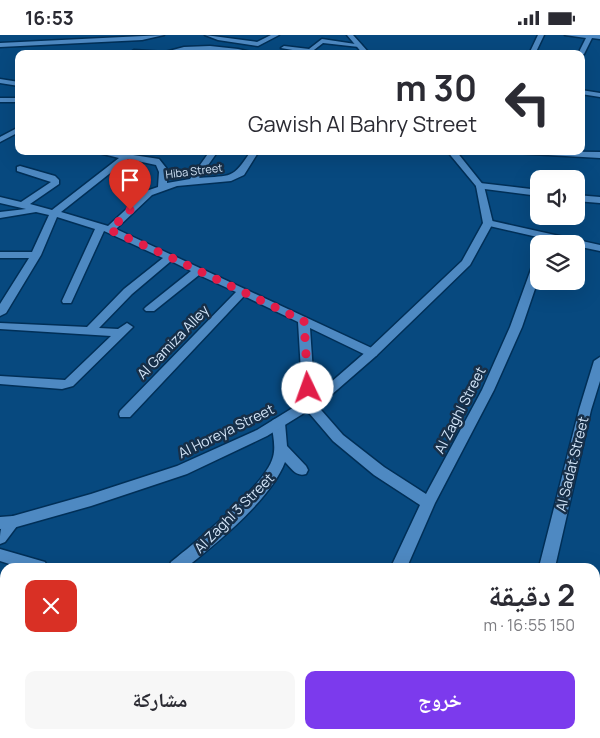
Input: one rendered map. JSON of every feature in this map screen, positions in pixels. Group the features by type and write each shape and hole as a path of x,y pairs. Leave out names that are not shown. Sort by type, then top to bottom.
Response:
{"street":[{"path":"0,45 92,38 142,38 161,35"},
{"path":"208,35 258,44 276,35"},
{"path":"350,35 363,50"},
{"path":"534,50 541,35"},
{"path":"568,35 600,37"},
{"path":"583,50 590,37"},
{"path":"135,50 142,38"},
{"path":"309,50 322,41 342,45 359,45"},
{"path":"51,50 55,42"},
{"path":"284,48 300,50"},
{"path":"177,50 191,50"},
{"path":"0,81 15,83"},
{"path":"585,93 600,95"},
{"path":"0,100 15,100"},
{"path":"3,138 15,131"},
{"path":"585,154 600,155"},
{"path":"0,215 50,211 129,155"},
{"path":"134,155 156,161 162,165 164,169 162,187"},
{"path":"192,182 211,155"},
{"name":"Hiba Street","path":"106,229 149,193 162,187 231,178 242,173 253,155"},
{"path":"454,155 480,187 488,223 530,235"},
{"path":"20,169 52,178 56,182 22,205"},
{"path":"480,187 530,192"},
{"path":"585,199 600,200"},
{"path":"0,200 50,211 106,229 198,270 372,353"},
{"path":"0,313 36,255 50,211"},
{"name":"Al Horeya Street","path":"6,523 91,500 182,469 262,433 309,404 326,393 372,353 466,263 488,223"},
{"path":"67,301 106,229"},
{"path":"585,246 600,248"},
{"path":"0,255 36,255"},
{"path":"90,331 114,303 141,278 170,257"},
{"path":"150,309 198,270"},
{"name":"Al Zaghl Street","path":"401,563 428,503 488,390 516,327 530,287"},
{"name":"Al Gamiza Alley","path":"125,414 243,291"},
{"path":"304,321 309,404 338,438 378,471 428,503"},
{"path":"0,326 90,331 124,330 70,383 62,385 0,380"},
{"name":"Al Sadat Street","path":"548,563 585,410 600,363"},
{"name":"Al Zaghl 3 Street","path":"183,563 205,544 270,478 279,463 278,423"},
{"path":"280,447 301,470"},
{"path":"0,538 6,523"},
{"path":"0,555 26,563"}],"route":[{"path":"130,210 110,230 304,321 308,388"}]}
